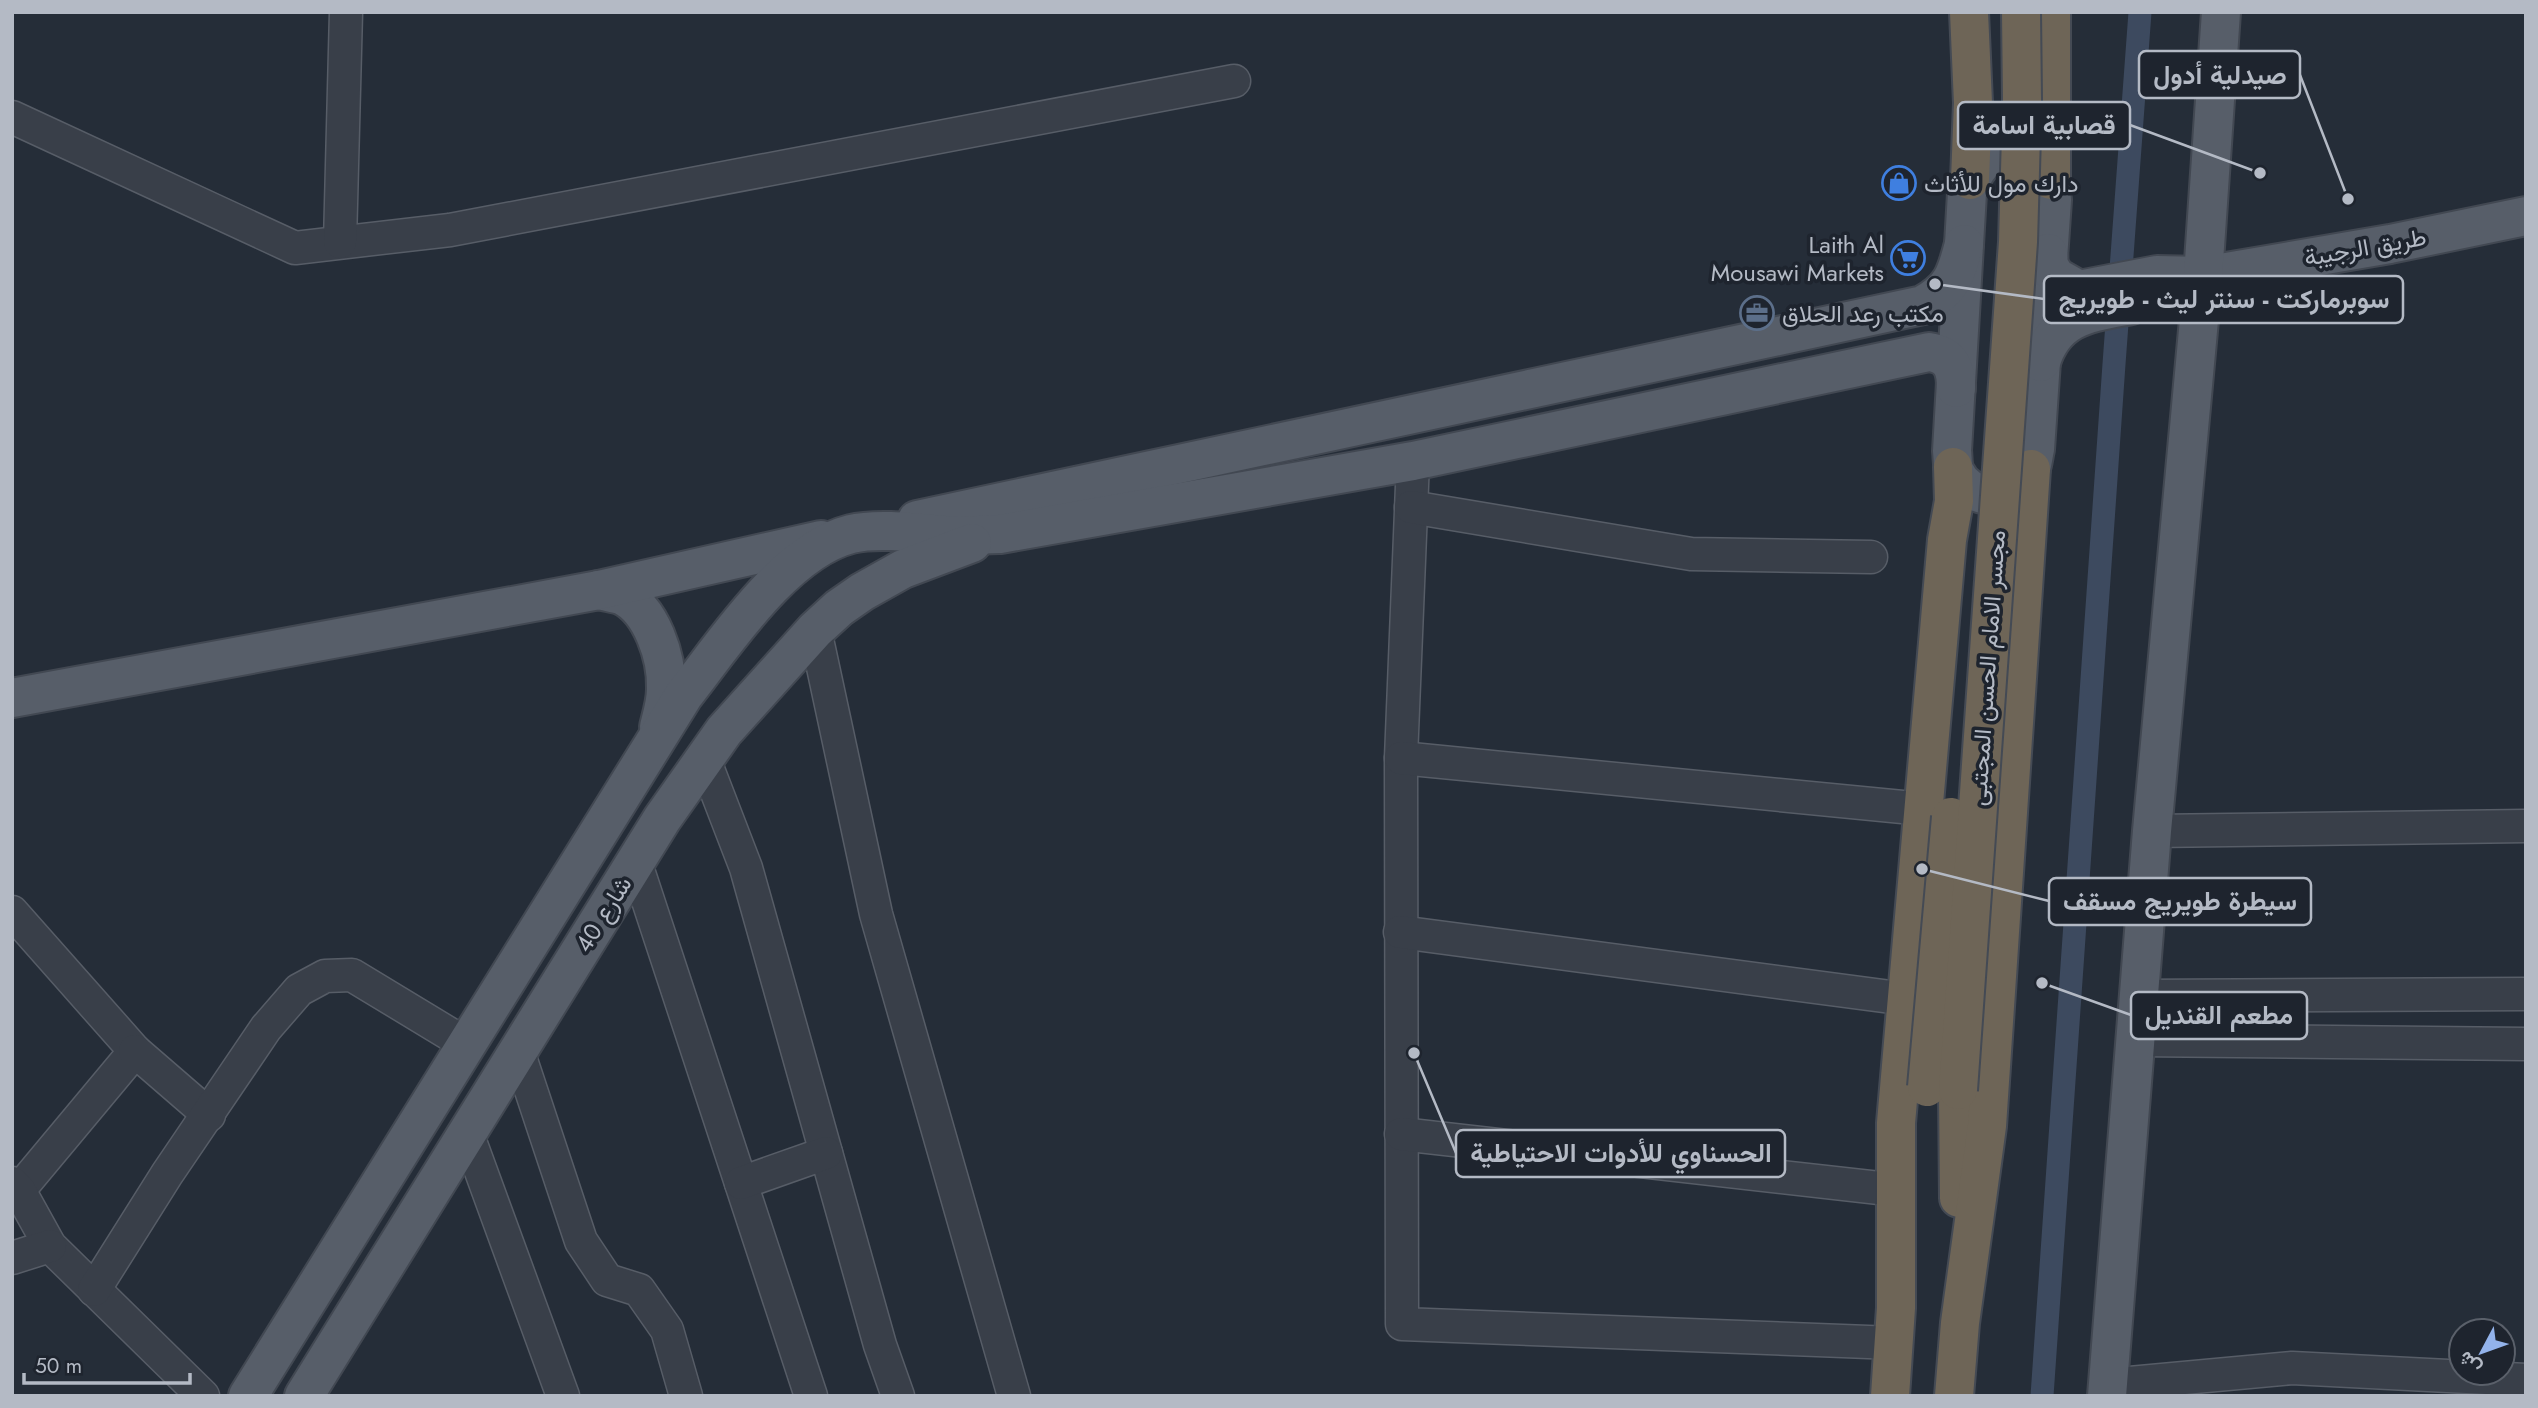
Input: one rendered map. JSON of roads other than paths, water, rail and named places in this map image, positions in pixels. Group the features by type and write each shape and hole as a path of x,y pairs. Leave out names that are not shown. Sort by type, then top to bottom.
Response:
{"highway":[{"path":"1969,12 1972,107 1970,180"},
{"name":"مجسر الامام الحسن المجتبى","path":"1960,1323 1942,1088 1951,812 1996,243 2001,103 1997,12"},
{"name":"مجسر الامام الحسن المجتبى","path":"1895,1325 1907,1214 1942,1088 2018,242 2022,99 2021,12"},
{"path":"2050,180 2051,12"},
{"path":"1972,107 1986,130 2010,140 2035,133 2048,121 2052,113"},
{"path":"1890,1396 1895,1325 1898,1190 1896,1123 1947,540 1954,501 1953,467"},
{"path":"1954,1396 1960,1323 1987,1126 2031,469"},
{"path":"1947,540 1965,518 1982,511 2009,518 2026,541"}],"main road":[{"path":"2108,1390 2152,831 2203,276 2221,12"},
{"path":"2006,149 2033,156 2050,180 2052,200 2035,449 2031,469 2015,489 1998,495 1980,494 1965,485 1953,467 1964,244 1970,180 1982,162 2006,149"},
{"name":"طريق الرجيبة","path":"2082,302 2203,276 2389,244 2526,216"},
{"path":"12,698 599,590 1923,304 1948,287 1957,273 1964,244"},
{"path":"2041,362 2053,335 2069,322 2082,302 2056,277 2049,266 2048,253"},
{"path":"852,534 1000,534 1413,461 1929,352 1940,354 1952,363 1956,388"},
{"name":"شارع 40","path":"248,1396 684,695 746,615 780,579 803,558 824,545 852,534"},
{"name":"شارع 40","path":"304,1396 662,819 724,731 815,630 839,608 903,569 951,549 1000,534"},
{"path":"599,590 622,596 641,611 654,634 663,661 666,688 656,738"}],"street":[{"path":"340,242 346,12"},
{"path":"12,117 295,248 450,230 1234,81"},
{"path":"1413,461 1401,758 1402,1324 1895,1325"},
{"path":"1411,507 1691,554 1871,557"},
{"path":"815,630 876,914 1014,1396"},
{"path":"1401,758 1923,809"},
{"path":"704,759 746,868 880,1345 898,1396"},
{"path":"2152,831 2526,826"},
{"path":"635,862 811,1396"},
{"path":"12,912 135,1051 209,1115"},
{"path":"1400,932 1906,999"},
{"path":"94,1290 167,1174 266,1028 299,990 325,976 352,975 466,1044"},
{"path":"2139,996 2526,994"},
{"path":"2135,1040 2526,1044"},
{"path":"135,1051 16,1186 50,1246 203,1396"},
{"path":"518,1051 581,1241 607,1280 639,1290 667,1330 686,1396"},
{"path":"467,1133 563,1396"},
{"path":"1401,1134 1898,1190"},
{"path":"741,1183 826,1153"},
{"path":"12,1258 50,1246"},
{"path":"2108,1390 2292,1368 2526,1380"}],"waterway":[{"path":"2042,1396 2140,12"}],"place":[{"name":"قصابية اسامة","path":"2260,173"},
{"name":"دارك مول للأثاث","path":"1899,183"},
{"name":"صيدلية أدول","path":"2348,199"},
{"name":"Laith Al Mousawi Markets","path":"1908,258"},
{"name":"سوبرماركت - سنتر ليث - طويريج","path":"1935,284"},
{"name":"مكتب رعد الحلاق","path":"1757,313"},
{"name":"سيطرة طويريج مسقف","path":"1922,869"},
{"name":"مطعم القنديل","path":"2042,983"},
{"name":"الحسناوي للأدوات الاحتياطية","path":"1414,1053"}]}
